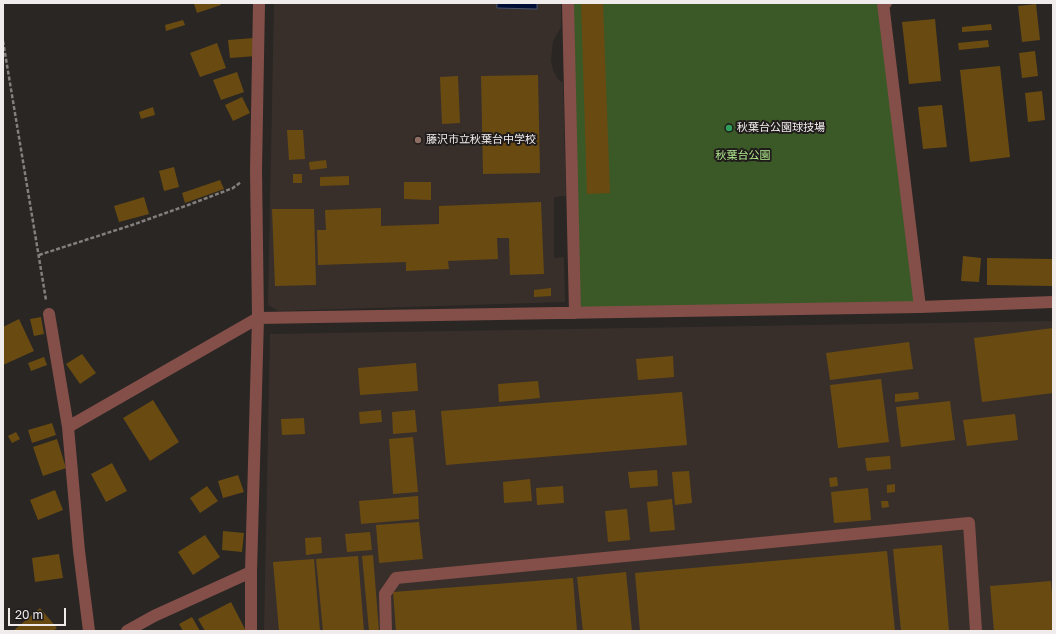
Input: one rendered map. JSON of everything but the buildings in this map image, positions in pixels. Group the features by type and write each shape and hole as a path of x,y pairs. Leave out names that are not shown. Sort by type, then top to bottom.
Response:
{"street":[{"path":"251,631 251,572 258,318 256,170 259,3"},
{"path":"568,3 575,312"},
{"path":"886,3 883,3 920,307"},
{"path":"68,427 258,318 920,307 1053,302"},
{"path":"49,314 68,427 79,551 89,631"},
{"path":"386,631 385,594 396,578 969,523 976,631"},
{"path":"127,631 154,616 251,572"}],"path":[{"path":"3,41 49,314"},
{"path":"39,255 132,225 233,188 256,170"}],"shaded area":[{"name":"藤沢市立秋葉台中学校","path":"274,3 561,3 561,27 553,41 551,60 553,70 557,78 563,83 566,196 554,197 554,258 564,257 565,302 278,311 268,305"},
{"path":"1053,321 1053,631 264,631 270,334"}],"green space":[{"name":"秋葉台公園","path":"563,3 886,3 920,307 575,313"}],"water":[{"path":"497,3 537,3 537,9 497,8"}],"place":[{"name":"秋葉台公園球技場","path":"729,128"},
{"name":"藤沢市立秋葉台中学校","path":"418,140"}]}
